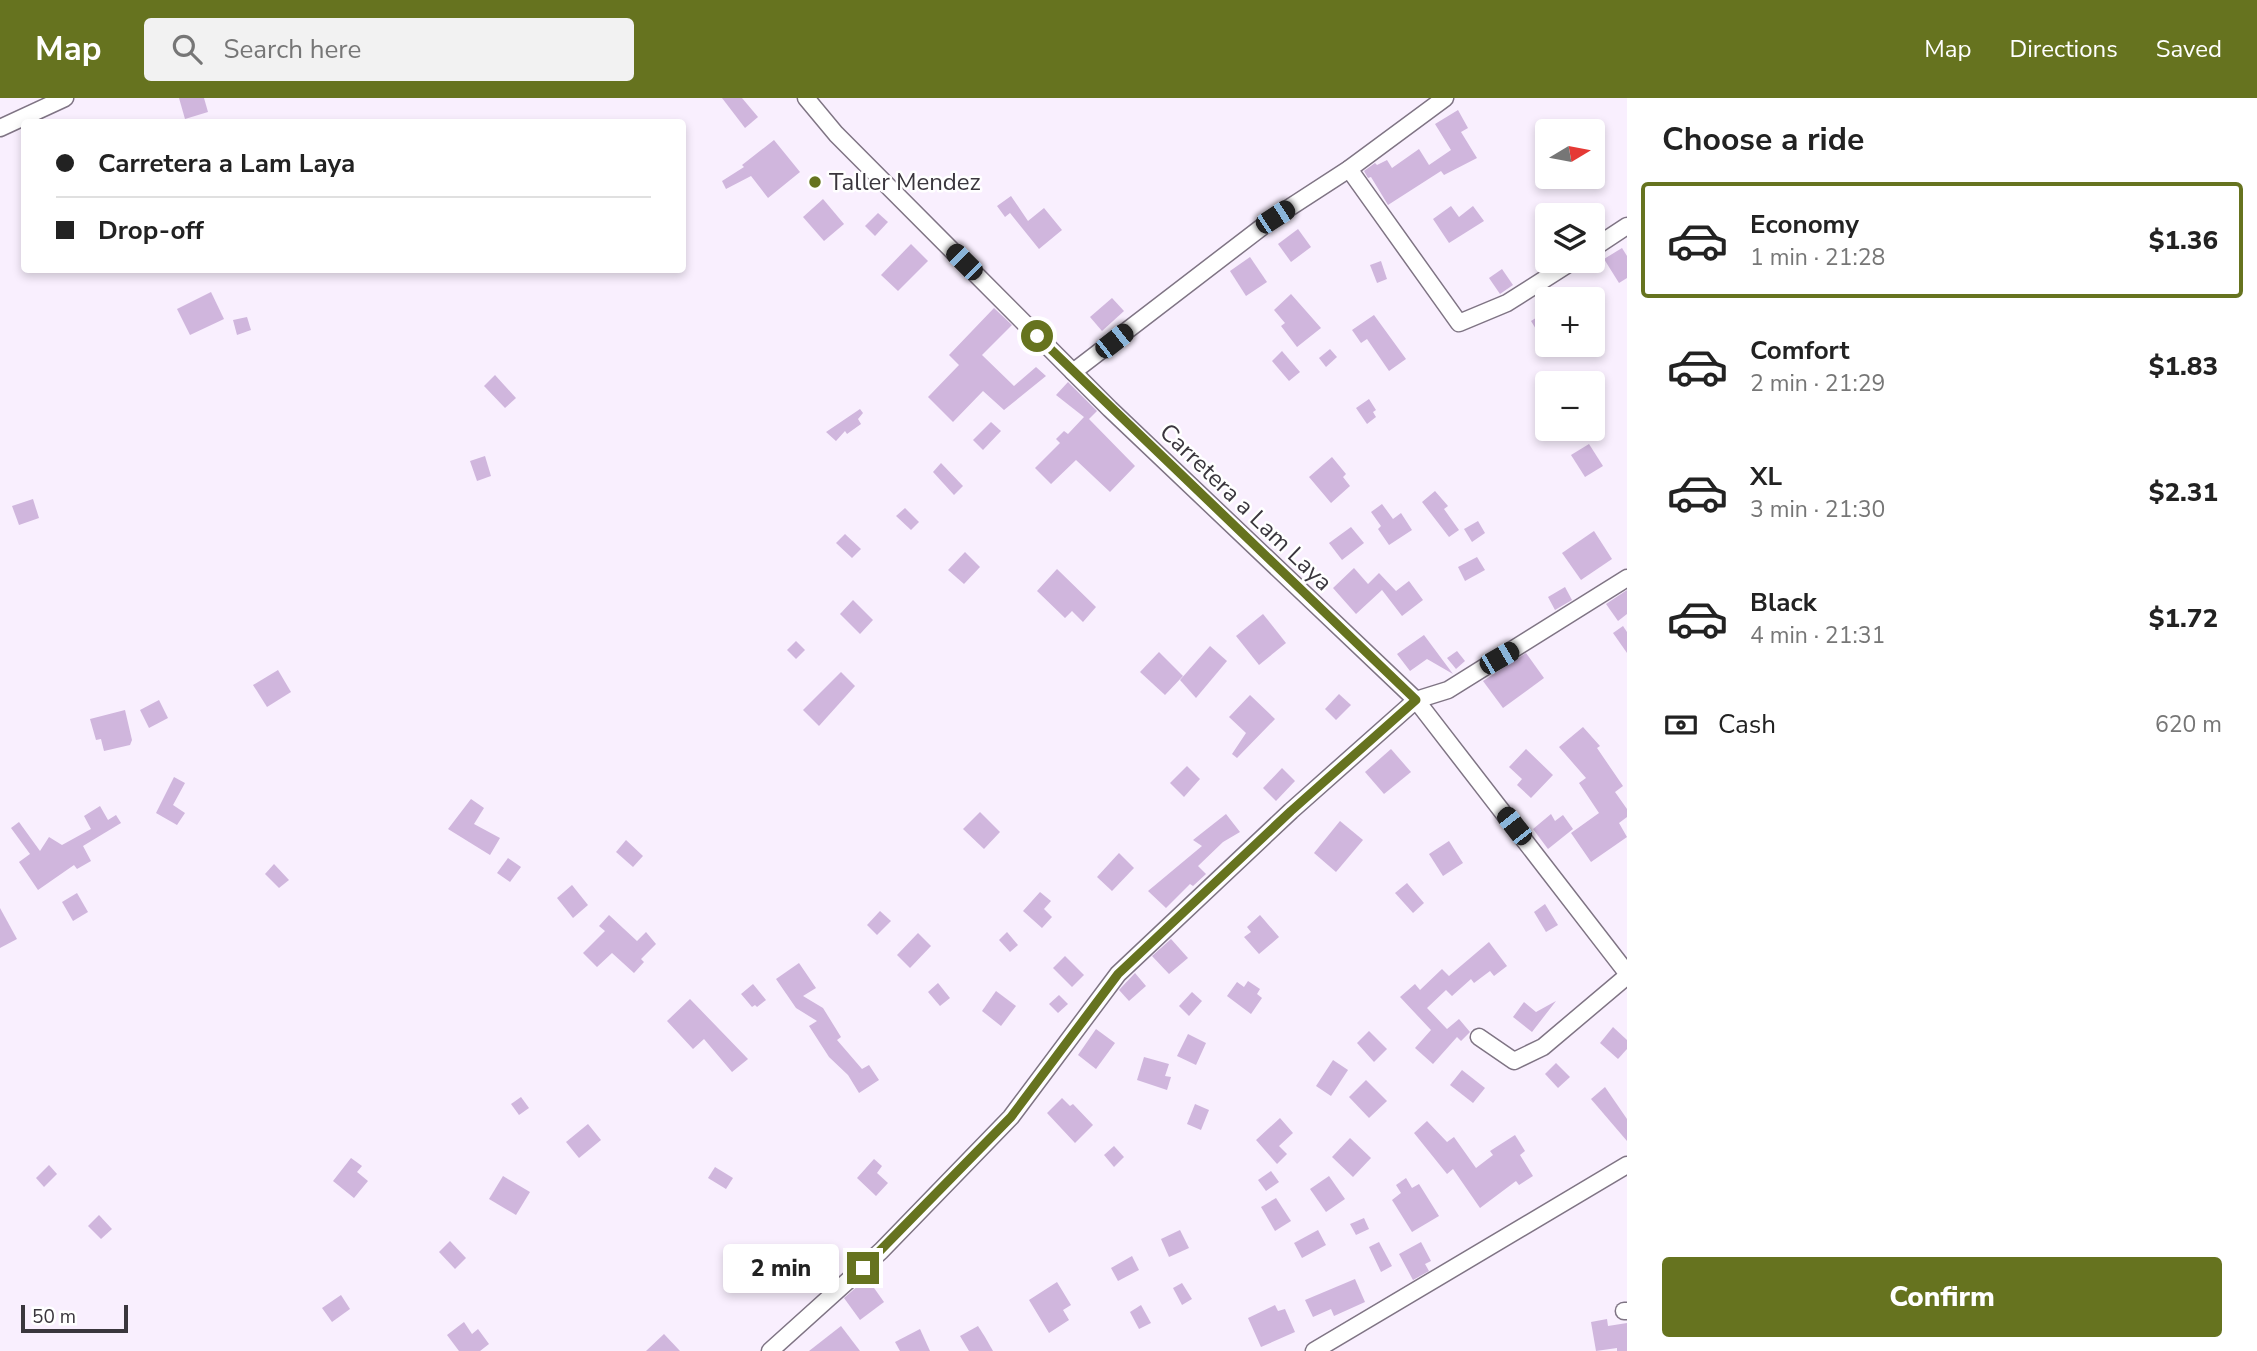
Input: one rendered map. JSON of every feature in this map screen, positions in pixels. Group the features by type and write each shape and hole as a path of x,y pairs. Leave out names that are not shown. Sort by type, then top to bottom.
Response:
{"street":[{"path":"0,128 65,98"},
{"name":"Carretera a Lam Laya","path":"806,98 836,134 1073,373 1416,700 1627,974"},
{"path":"1073,373 1275,217 1349,169 1445,98"},
{"path":"1349,169 1459,323 1507,303 1554,273"},
{"path":"1605,240 1627,226"},
{"path":"770,1351 881,1251 1011,1117 1118,974 1291,811 1416,700 1448,690 1627,578"},
{"path":"1479,1037 1514,1061 1543,1047 1627,974"},
{"path":"1314,1351 1627,1165"}],"building":[{"path":"179,98 204,98 208,112 185,119"},
{"path":"722,98 742,98 758,117 745,128"},
{"path":"1458,110 1468,128 1461,132 1477,158 1444,175 1441,171 1388,205 1371,177 1368,178 1364,171 1375,163 1377,165 1387,160 1392,168 1419,149 1429,165 1451,150 1435,124"},
{"path":"774,140 800,172 768,198 751,176 726,189 722,181 744,167 742,165"},
{"path":"1011,196 1028,221 1044,208 1062,230 1039,249 1010,213 1005,217 997,206"},
{"path":"823,199 844,224 824,241 803,217"},
{"path":"1451,206 1459,217 1473,206 1484,221 1449,243 1433,219"},
{"path":"878,213 888,222 875,236 865,226"},
{"path":"1298,229 1311,247 1291,262 1278,244"},
{"path":"911,244 928,261 898,291 881,275"},
{"path":"1622,248 1627,256 1627,278 1619,283 1605,258"},
{"path":"1250,257 1267,282 1246,296 1230,271"},
{"path":"1381,261 1387,279 1377,283 1370,265"},
{"path":"1502,269 1513,285 1500,294 1489,278"},
{"path":"211,292 224,319 190,335 177,309"},
{"path":"1291,294 1321,328 1297,347 1281,326 1285,323 1274,310"},
{"path":"1112,298 1124,311 1102,331 1090,317"},
{"path":"994,308 1012,325 982,355 1014,386 1036,367 1046,376 1004,410 983,391 953,422 928,397 959,365 949,355"},
{"path":"1374,315 1406,359 1389,371 1367,339 1361,343 1352,330"},
{"path":"247,317 251,330 237,335 233,320"},
{"path":"1330,349 1337,357 1326,367 1319,358"},
{"path":"1282,351 1300,372 1289,381 1272,361"},
{"path":"495,375 516,398 505,408 484,386"},
{"path":"1068,382 1097,411 1089,419 1135,466 1110,492 1076,460 1051,484 1035,468 1060,443 1056,439 1064,431 1068,434 1084,417 1056,395"},
{"path":"1369,399 1376,410 1373,412 1376,417 1367,424 1356,408"},
{"path":"860,409 863,413 858,419 861,424 847,434 845,431 836,441 826,432"},
{"path":"991,422 1001,431 983,450 973,440"},
{"path":"1589,444 1603,466 1585,477 1571,455"},
{"path":"485,456 491,476 477,481 470,461"},
{"path":"1332,457 1346,474 1343,477 1350,486 1331,503 1309,477"},
{"path":"941,463 963,486 954,495 933,472"},
{"path":"1435,491 1448,506 1444,509 1459,530 1449,537 1422,502"},
{"path":"33,499 39,518 19,525 12,506"},
{"path":"1382,504 1393,519 1401,513 1412,530 1389,545 1371,512"},
{"path":"905,508 919,522 911,530 896,516"},
{"path":"1478,521 1485,533 1472,542 1464,529"},
{"path":"1351,527 1364,543 1342,560 1329,543"},
{"path":"1594,531 1612,559 1581,580 1562,553"},
{"path":"845,534 861,549 852,558 836,543"},
{"path":"965,552 980,567 964,584 948,570"},
{"path":"1477,557 1485,570 1465,581 1458,567"},
{"path":"1354,568 1368,584 1379,573 1396,591 1409,581 1423,600 1402,616 1382,590 1356,614 1333,588"},
{"path":"1057,569 1096,607 1083,622 1072,611 1065,618 1037,591"},
{"path":"1565,587 1572,600 1555,610 1548,597"},
{"path":"1627,590 1627,614 1618,621 1606,604"},
{"path":"853,600 873,620 860,634 840,614"},
{"path":"1263,614 1286,643 1259,665 1236,636"},
{"path":"1623,626 1627,632 1627,653 1613,633"},
{"path":"1424,635 1453,674 1427,659 1410,671 1397,654"},
{"path":"796,641 805,650 796,659 787,650"},
{"path":"1210,646 1227,661 1196,698 1180,680"},
{"path":"1457,651 1465,661 1456,669 1447,658"},
{"path":"1159,652 1183,676 1165,695 1140,672"},
{"path":"1526,653 1544,678 1503,708 1483,681"},
{"path":"278,670 291,692 267,707 253,685"},
{"path":"841,672 855,686 819,726 803,710"},
{"path":"1339,694 1351,705 1336,720 1325,709"},
{"path":"1250,695 1275,719 1237,758 1232,754 1246,733 1229,717"},
{"path":"159,700 168,718 149,728 140,710"},
{"path":"125,710 132,740 130,745 104,751 101,739 96,740 90,719"},
{"path":"1583,727 1600,746 1597,748 1623,786 1615,792 1627,809 1627,817 1619,823 1627,837 1591,862 1571,833 1599,813 1579,783 1586,778 1559,747"},
{"path":"1391,749 1411,772 1384,794 1365,772"},
{"path":"1526,749 1553,775 1531,798 1517,785 1522,779 1509,767"},
{"path":"1187,766 1200,779 1184,797 1170,783"},
{"path":"1282,768 1295,781 1276,801 1263,788"},
{"path":"174,777 185,783 173,805 185,813 177,825 156,813"},
{"path":"471,799 484,808 474,824 500,838 490,855 448,829"},
{"path":"100,806 108,820 116,815 121,823 83,846 91,861 77,869 74,865 38,890 19,862 30,854 11,828 19,822 40,851 49,837 62,845 91,829 84,816"},
{"path":"980,812 1000,832 984,849 963,829"},
{"path":"1226,814 1240,832 1223,842 1198,866 1206,874 1193,886 1190,884 1166,908 1148,891 1202,846 1193,840"},
{"path":"1551,814 1555,821 1563,815 1573,829 1548,849 1533,829"},
{"path":"1340,821 1363,840 1336,872 1314,853"},
{"path":"626,840 643,856 633,867 616,852"},
{"path":"1449,841 1463,863 1443,876 1429,854"},
{"path":"1119,853 1134,868 1112,891 1097,877"},
{"path":"508,858 521,867 510,882 497,873"},
{"path":"274,864 289,880 279,888 265,874"},
{"path":"1407,883 1424,903 1413,913 1395,893"},
{"path":"572,885 588,905 573,918 557,898"},
{"path":"1040,892 1051,901 1044,909 1052,917 1042,928 1023,911"},
{"path":"77,893 88,912 73,921 62,902"},
{"path":"1545,904 1558,925 1546,932 1534,912"},
{"path":"0,908 17,939 0,948"},
{"path":"880,911 891,921 877,935 867,925"},
{"path":"609,915 637,941 646,932 656,944 641,959 644,962 634,973 612,953 597,967 583,953 605,931 599,926"},
{"path":"1260,915 1279,937 1259,954 1244,937 1251,932 1247,927"},
{"path":"1007,932 1018,945 1010,952 999,940"},
{"path":"918,933 931,946 910,968 897,955"},
{"path":"1171,939 1188,958 1169,974 1152,956"},
{"path":"1489,942 1507,966 1494,976 1490,971 1474,983 1471,979 1452,996 1446,990 1427,1008 1447,1029 1459,1019 1470,1032 1461,1041 1457,1037 1433,1064 1415,1048 1431,1030 1400,997 1415,984 1420,990 1442,969 1449,976"},
{"path":"1065,956 1084,975 1072,987 1053,968"},
{"path":"799,963 816,988 803,996 823,1008 841,1037 837,1040 862,1069 869,1065 879,1080 859,1093 848,1075 829,1057 809,1026 817,1021 796,1008 776,979"},
{"path":"1135,973 1146,986 1129,1001 1119,990"},
{"path":"1248,981 1260,989 1257,994 1262,998 1251,1014 1227,996 1237,982 1244,987"},
{"path":"938,983 950,998 940,1006 928,992"},
{"path":"753,984 766,1000 757,1007 752,1007 741,994"},
{"path":"996,991 1016,1006 1001,1026 982,1011"},
{"path":"1192,992 1202,1001 1189,1016 1179,1006"},
{"path":"1059,995 1068,1004 1058,1013 1049,1004"},
{"path":"690,999 748,1059 732,1072 704,1039 693,1049 667,1021"},
{"path":"1556,1001 1532,1032 1513,1017 1524,1002 1536,1012"},
{"path":"1613,1027 1627,1040 1627,1049 1618,1059 1600,1043"},
{"path":"1096,1029 1115,1043 1096,1069 1078,1055"},
{"path":"1369,1031 1387,1049 1374,1062 1357,1043"},
{"path":"1188,1034 1206,1043 1196,1065 1177,1056"},
{"path":"1144,1057 1169,1064 1165,1076 1171,1077 1167,1090 1137,1080"},
{"path":"1333,1060 1348,1070 1331,1096 1316,1086"},
{"path":"1556,1063 1570,1077 1558,1088 1545,1074"},
{"path":"1462,1070 1485,1088 1473,1103 1450,1085"},
{"path":"1366,1080 1387,1101 1369,1118 1349,1097"},
{"path":"1605,1087 1627,1119 1627,1141 1591,1099"},
{"path":"521,1097 529,1108 519,1115 511,1104"},
{"path":"1062,1098 1070,1106 1073,1104 1093,1125 1075,1143 1047,1113"},
{"path":"1195,1104 1209,1110 1201,1130 1187,1124"},
{"path":"1280,1118 1293,1133 1279,1146 1287,1154 1277,1164 1256,1140"},
{"path":"1427,1121 1447,1142 1454,1137 1476,1168 1493,1155 1490,1151 1515,1135 1525,1151 1520,1155 1533,1176 1519,1185 1516,1181 1480,1208 1453,1169 1447,1174 1414,1133"},
{"path":"588,1124 601,1140 579,1158 566,1142"},
{"path":"1350,1138 1371,1158 1353,1177 1332,1157"},
{"path":"1114,1146 1124,1157 1114,1167 1104,1155"},
{"path":"351,1158 362,1166 357,1172 368,1181 354,1198 333,1181"},
{"path":"874,1159 882,1166 877,1173 888,1183 876,1196 857,1178"},
{"path":"49,1165 57,1174 44,1187 36,1178"},
{"path":"715,1167 733,1178 726,1189 708,1178"},
{"path":"1271,1171 1279,1182 1266,1191 1258,1180"},
{"path":"503,1176 530,1192 516,1215 489,1199"},
{"path":"1329,1176 1345,1199 1326,1212 1310,1189"},
{"path":"1406,1178 1412,1188 1419,1184 1439,1216 1412,1232 1392,1200 1401,1193 1396,1185"},
{"path":"1276,1198 1291,1221 1275,1231 1261,1207"},
{"path":"99,1215 112,1229 101,1239 88,1226"},
{"path":"1364,1218 1369,1229 1356,1235 1350,1224"},
{"path":"1180,1230 1189,1248 1169,1257 1161,1239"},
{"path":"1318,1230 1326,1245 1302,1258 1294,1243"},
{"path":"450,1241 466,1258 455,1269 439,1252"},
{"path":"1379,1242 1392,1266 1381,1272 1369,1247"},
{"path":"1421,1242 1431,1261 1425,1264 1429,1271 1413,1280 1399,1254"},
{"path":"1132,1256 1139,1270 1118,1281 1111,1268"},
{"path":"867,1278 884,1302 860,1320 844,1298"},
{"path":"1355,1279 1365,1302 1334,1316 1331,1309 1313,1317 1305,1300"},
{"path":"1057,1282 1071,1305 1063,1310 1069,1320 1049,1333 1029,1300"},
{"path":"1182,1283 1192,1299 1182,1305 1173,1288"},
{"path":"341,1295 350,1309 332,1322 322,1308"},
{"path":"1141,1305 1151,1323 1139,1329 1130,1312"},
{"path":"1275,1305 1278,1311 1285,1309 1295,1332 1261,1347 1248,1318"},
{"path":"1607,1319 1608,1326 1627,1323 1627,1351 1617,1351 1617,1348 1596,1351 1591,1322"},
{"path":"464,1322 472,1334 478,1329 489,1344 480,1351 459,1351 447,1335"},
{"path":"841,1326 860,1351 809,1351"},
{"path":"978,1326 993,1351 969,1351 960,1336"},
{"path":"920,1329 930,1351 900,1351 895,1342"},
{"path":"664,1334 680,1351 646,1351"}],"place":[{"name":"Taller Mendez","path":"815,182"}],"route":[{"path":"863,1268 1011,1117 1118,974 1291,811 1416,700 1037,336"}]}
